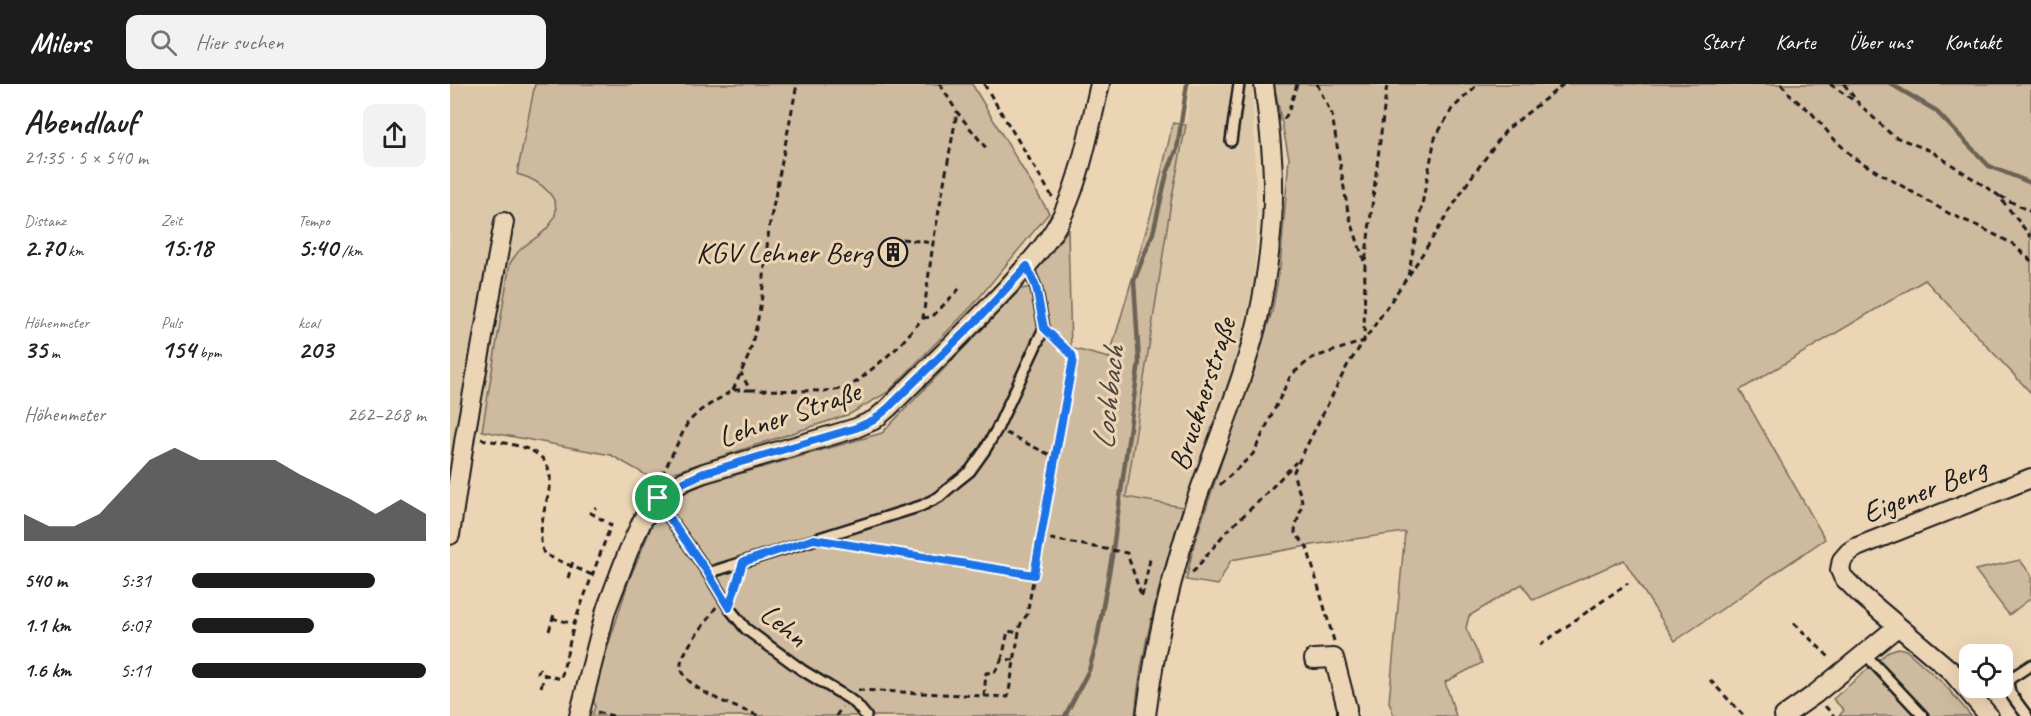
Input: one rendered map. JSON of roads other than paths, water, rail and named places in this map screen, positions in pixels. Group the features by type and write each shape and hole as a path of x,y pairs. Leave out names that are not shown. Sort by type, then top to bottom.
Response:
{"street":[{"name":"Lehner Straße","path":"579,716 606,610 615,585 643,519 658,498 704,473 856,428 874,420 888,408 981,316 1046,244 1065,211 1085,148 1100,84"},
{"name":"Brucknerstraße","path":"1146,716 1152,666 1174,572 1195,503 1232,404 1257,320 1263,289 1274,184 1264,84"},
{"path":"450,535 465,436 504,222"},
{"name":"Eigener Berg","path":"1897,627 1843,577 1840,570 1842,560 1849,552 2031,478"},
{"path":"1784,716 1897,627 1952,671 1989,716"},
{"path":"1314,658 1335,658 1347,716"}],"lane":[{"path":"1231,141 1239,84"},
{"path":"708,573 921,506 939,497 970,471 998,429 1044,328 1036,287 1027,266"},
{"name":"Lehn","path":"658,498 729,608 746,629 766,645 856,704 866,716"},
{"path":"1864,653 1923,716"},
{"path":"2027,716 2010,693 2008,682 2031,665"}],"waterway":[{"name":"Lochbach","path":"1065,716 1089,670 1096,645 1112,556 1139,362 1134,281 1153,233 1167,173 1177,149 1187,84"},
{"path":"1891,84 1935,110 1989,166 2031,183"}],"place":[{"name":"KGV Lehner Berg","path":"893,252"}]}
